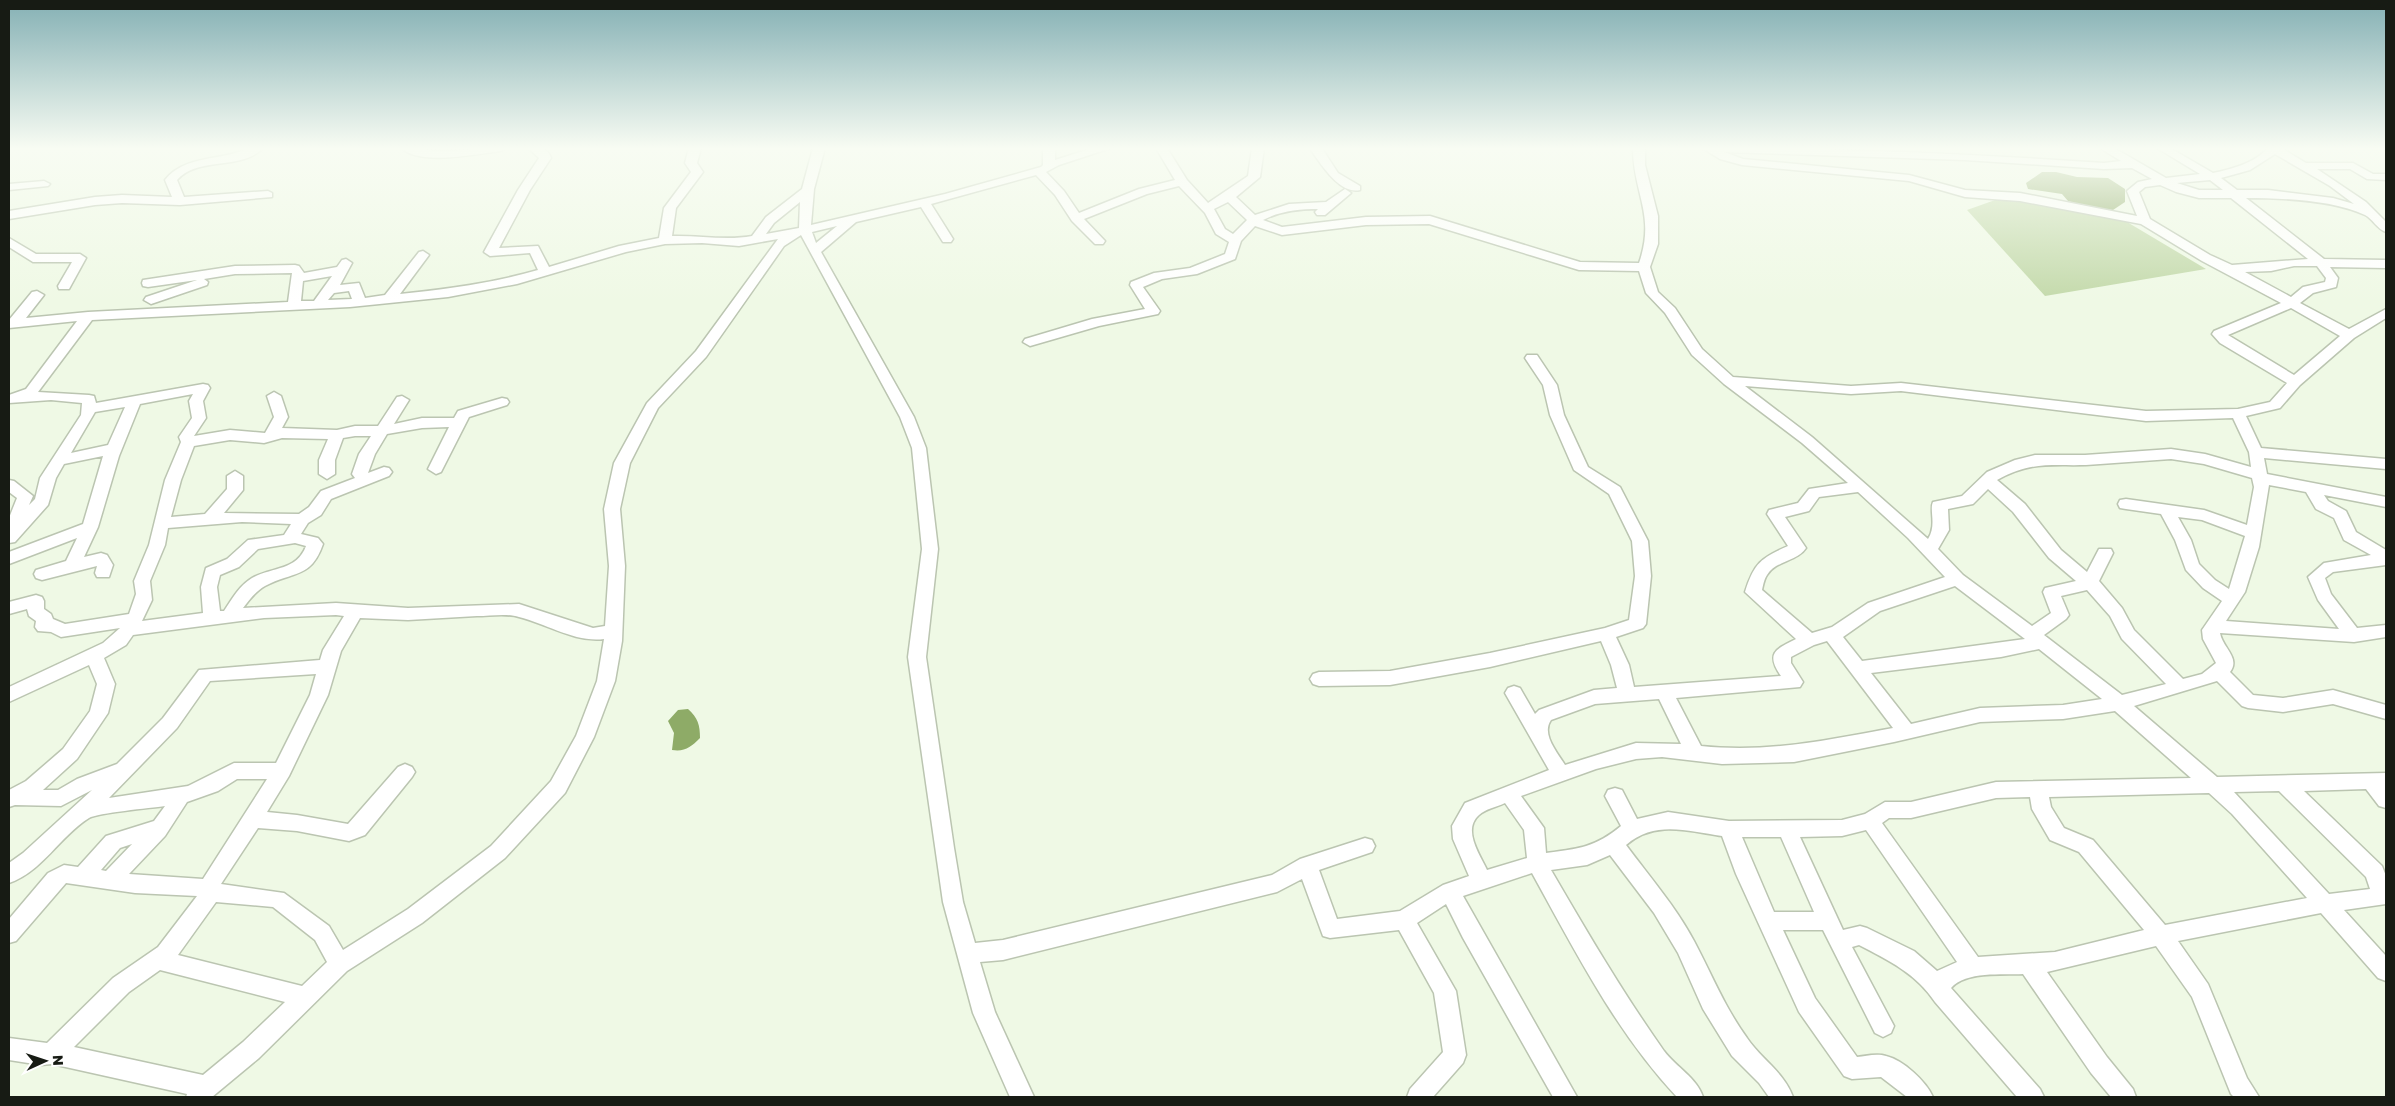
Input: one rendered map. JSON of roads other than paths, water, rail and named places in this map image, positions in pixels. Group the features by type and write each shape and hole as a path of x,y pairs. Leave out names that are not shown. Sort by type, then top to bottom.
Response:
{"street":[{"path":"9,214 114,200"},
{"path":"140,200 200,200"},
{"path":"519,200 490,252 534,249 546,272"},
{"path":"665,240 670,208 676,200"},
{"path":"755,240 770,220 796,200"},
{"path":"806,200 801,231 907,417 919,448 930,548 917,657 953,902 984,1013 1016,1092"},
{"path":"12,324 88,316 360,302 448,293 546,272 623,249 665,240 702,239 739,242 755,240 933,200"},
{"path":"1064,200 1076,218 1099,240"},
{"path":"1076,218 1118,200"},
{"path":"1198,200 1220,231 1235,241"},
{"path":"1206,209 1223,200"},
{"path":"1234,200 1255,221 1270,229 1282,231 1366,221 1430,220 1578,266 1644,267"},
{"path":"1302,228 1337,200"},
{"path":"1648,200 1652,216 1652,244 1644,267 1652,293 1670,311 1697,352 1729,381 1807,440 1861,487 1929,550 1957,580 2120,703 2215,785 2240,808 2386,971"},
{"path":"2034,200 2145,221 2206,258 2230,269 2290,304 2349,335"},
{"path":"2136,200 2145,221"},
{"path":"2240,200 2321,263 2332,278 2331,284 2308,290 2290,304 2219,334 2225,340 2295,382"},
{"path":"2314,200 2333,202 2370,213"},
{"path":"2353,200 2386,228"},
{"path":"924,202 947,239"},
{"path":"1030,342 1096,322 1153,311 1136,285 1159,276 1193,271 1231,256 1239,234 1265,215 1288,207 1311,204 1328,206"},
{"path":"814,251 856,218"},
{"path":"9,1049 41,1054 52,1052 201,1092 251,1050 339,964 415,916 498,852 558,786 585,737 606,681 613,631 617,566 612,509 622,463 652,406 701,354 780,242 801,231"},
{"path":"9,242 14,250 33,258 80,258 64,286"},
{"path":"390,298 423,255"},
{"path":"2230,269 2294,262 2386,264"},
{"path":"297,278 344,266 330,290 318,304"},
{"path":"148,283 295,268 298,272 294,305"},
{"path":"151,300 217,275"},
{"path":"186,311 186,303 217,275"},
{"path":"330,290 354,286 360,302"},
{"path":"12,324 38,295"},
{"path":"1729,381 1851,390 1910,387 2146,416 2238,413 2275,404 2295,382 2349,335 2386,313"},
{"path":"16,398 31,392 88,316"},
{"path":"1319,679 1390,678 1490,660 1525,650 1606,634 1638,624 1643,576 1640,541 1615,491 1582,470 1557,415 1550,385 1532,358"},
{"path":"9,696 94,655 120,640 132,624 145,599 146,590 142,581 157,545 173,480 188,442 186,436 199,418 196,401 202,388 88,410"},
{"path":"9,537 42,501 48,478 88,415 89,399 51,396 16,398"},
{"path":"271,436 281,417 274,396"},
{"path":"360,474 367,454 402,400"},
{"path":"72,565 90,527 114,448 134,402"},
{"path":"436,469 463,414 502,402"},
{"path":"1482,881 1463,839 1462,826 1472,809 1508,793 1636,751 1662,750 1722,756 1794,754 1907,732 1980,715 2063,712 2120,703 2208,679 2225,664 2212,639 2212,626 2236,592 2251,547 2252,533 2262,487 2256,452 2238,413"},
{"path":"188,442 230,435 264,438 281,432 338,435 355,430 381,431 422,423 459,422"},
{"path":"327,474 328,460 338,435"},
{"path":"60,460 90,455 114,448"},
{"path":"2256,452 2386,464"},
{"path":"1929,550 1941,536 1942,517 1939,506 1968,500 1987,480 2020,463 2035,460 2085,460 2157,454 2205,459 2260,476 2386,502"},
{"path":"294,538 292,535 302,519 315,511 326,494 384,472"},
{"path":"210,519 235,490 235,476"},
{"path":"1987,480 2019,508 2055,554 2098,590 2116,612 2130,637 2179,686"},
{"path":"9,485 25,496 9,537"},
{"path":"1808,640 1753,592 1757,575 1760,571 1778,556 1798,548 1775,514 1804,507 1814,493 1861,487"},
{"path":"2311,488 2322,506 2340,515 2350,536 2386,558"},
{"path":"2126,504 2208,516 2252,533"},
{"path":"2166,509 2183,540 2192,566 2209,584 2232,599"},
{"path":"161,523 268,516 302,519"},
{"path":"9,558 36,550 50,542 90,527"},
{"path":"294,538 309,540 315,544 307,562 299,569 260,582 246,592 221,617 209,587 212,572 233,563 254,544 294,538"},
{"path":"2089,584 2105,553"},
{"path":"2354,636 2324,596 2316,577 2330,567 2386,558"},
{"path":"42,574 101,559 105,565 103,573"},
{"path":"1538,738 1539,723 1545,715 1594,697 1627,693 1665,693 1794,682 1782,664 1781,656 1808,640 1843,629 1874,608 1957,580"},
{"path":"1859,668 2001,650 2037,639 2060,615 2050,592 2089,584"},
{"path":"9,608 36,601 35,612 45,618 44,627 54,625 61,631 336,608 355,612 408,614 477,610 519,610 553,623 593,634 613,631"},
{"path":"52,1052 121,985 142,969 159,960 210,890 213,878 253,819 282,771 319,695 332,650 355,612"},
{"path":"2212,626 2313,636 2354,636 2386,631"},
{"path":"1606,634 1620,665 1627,693"},
{"path":"1831,634 1907,732"},
{"path":"11,798 33,787 70,754 99,713 106,684 94,655"},
{"path":"9,874 30,859 85,810 125,770 170,723 205,675 328,666"},
{"path":"2218,671 2248,700 2283,705 2333,697 2386,712"},
{"path":"1514,693 1538,738 1561,775"},
{"path":"1665,693 1695,753"},
{"path":"11,798 61,798 84,785 125,770"},
{"path":"85,810 181,796 211,785 234,771 282,771"},
{"path":"253,819 297,823 349,833 358,829 405,772"},
{"path":"1307,865 1330,929 1404,920 1450,891 1537,863 1588,856 1613,844 1632,828 1668,820 1729,829 1842,828 1870,821 1886,810 1911,810 1996,790 2379,782 2386,800"},
{"path":"1936,984 1954,973 1973,967 2054,962 2161,935 2326,903 2382,897 2375,872 2285,785"},
{"path":"2038,789 2042,809 2057,834 2086,846 2161,935 2200,991 2239,1086 2248,1097"},
{"path":"1508,793 1534,828 1537,863 1596,968 1658,1061 1692,1097"},
{"path":"110,880 160,828 181,796"},
{"path":"1615,796 1632,828"},
{"path":"1870,821 1973,967"},
{"path":"83,876 113,842 160,828"},
{"path":"1729,829 1768,921 1807,1005 1852,1068 1884,1066 1913,1086 1920,1097"},
{"path":"1787,829 1838,941 1883,1026"},
{"path":"1613,844 1661,907 1686,948 1711,1002 1740,1048 1767,1075 1782,1097"},
{"path":"968,953 1003,950 1277,884 1307,865 1365,846"},
{"path":"9,934 55,879 64,874 277,899 302,916 322,933 339,964"},
{"path":"1450,891 1470,931 1566,1097"},
{"path":"1404,920 1445,992 1455,1056 1418,1097"},
{"path":"1768,921 1829,921"},
{"path":"1838,941 1860,935 1906,958 1936,984 1942,995 2032,1097"},
{"path":"159,960 306,997"},
{"path":"2028,963 2099,1065 2124,1097"}]}
